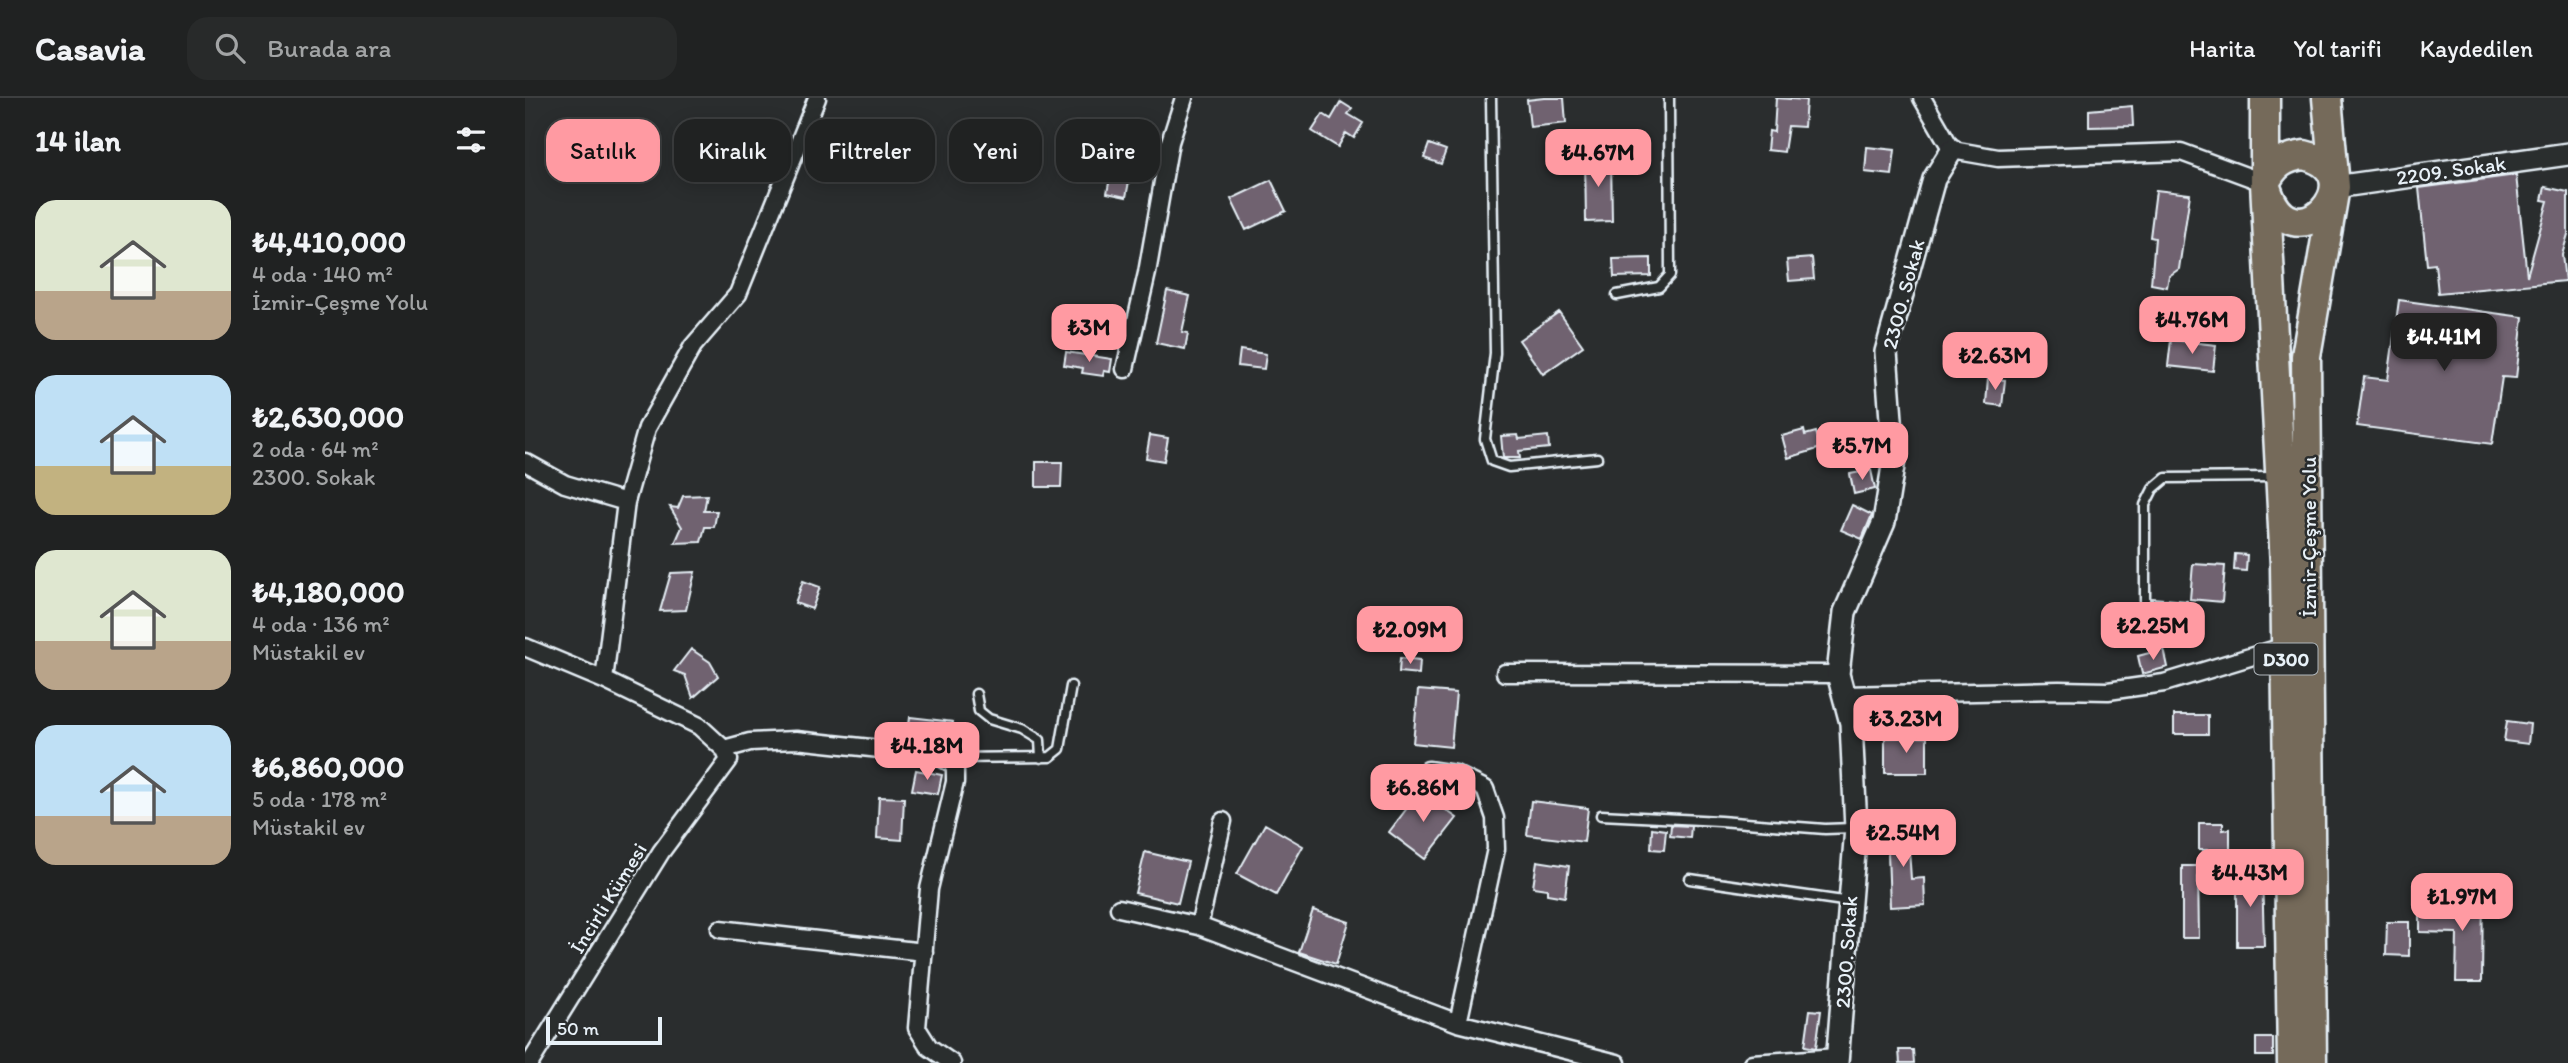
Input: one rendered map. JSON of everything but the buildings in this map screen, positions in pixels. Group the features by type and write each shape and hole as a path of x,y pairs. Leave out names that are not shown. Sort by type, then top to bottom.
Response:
{"highway":[{"name":"İzmir-Çeşme Yolu","path":"2265,98 2265,183 2285,566 2292,1063"},
{"name":"İzmir-Çeşme Yolu","path":"2312,1063 2307,356 2335,187 2327,98"},
{"path":"2304,155 2324,164 2331,172 2335,187 2331,204 2324,212 2305,221 2284,216 2276,209 2269,201 2265,183 2273,168 2283,160 2304,155"}],"street":[{"path":"604,680 626,502 647,428 693,346 738,294 817,98"},
{"path":"1125,369 1147,273 1170,142 1184,98"},
{"path":"1922,98 1951,150 1998,159 2181,152 2265,183"},
{"name":"2300. Sokak","path":"1837,1060 1856,828 1851,723 1838,674 1845,612 1884,522 1894,460 1886,352 1934,178 1951,150"},
{"name":"2209. Sokak","path":"2335,187 2568,154"},
{"path":"525,461 565,484 626,502"},
{"path":"1843,695 2108,691 2164,683 2286,646"},
{"path":"525,648 604,680 699,726 726,755 750,741 796,740 936,755 953,764 954,782 929,889 916,1028 929,1047 952,1063"},
{"path":"1506,673 1838,674"},
{"name":"İncirli Kümesi","path":"530,1063 661,852 726,755"},
{"path":"1428,770 1455,774 1485,789 1495,818 1496,849 1458,1023"},
{"path":"1199,926 1223,821"},
{"path":"1119,908 1199,926 1458,1023 1617,1063"},
{"path":"720,929 924,953"},
{"path":"1752,1063 1837,1060"}],"lane":[{"path":"1492,98 1495,353 1485,439 1492,461 1509,467 1597,458"},
{"path":"1617,295 1659,287 1670,275 1668,98"},
{"path":"2145,639 2145,505 2153,489 2166,478 2279,477"},
{"path":"945,758 1050,757 1060,748 1072,686"},
{"path":"976,694 979,711 989,719 1022,729 1040,740 1041,758"},
{"path":"1601,816 1825,829 1856,828"},
{"path":"1690,879 1850,902"}]}
